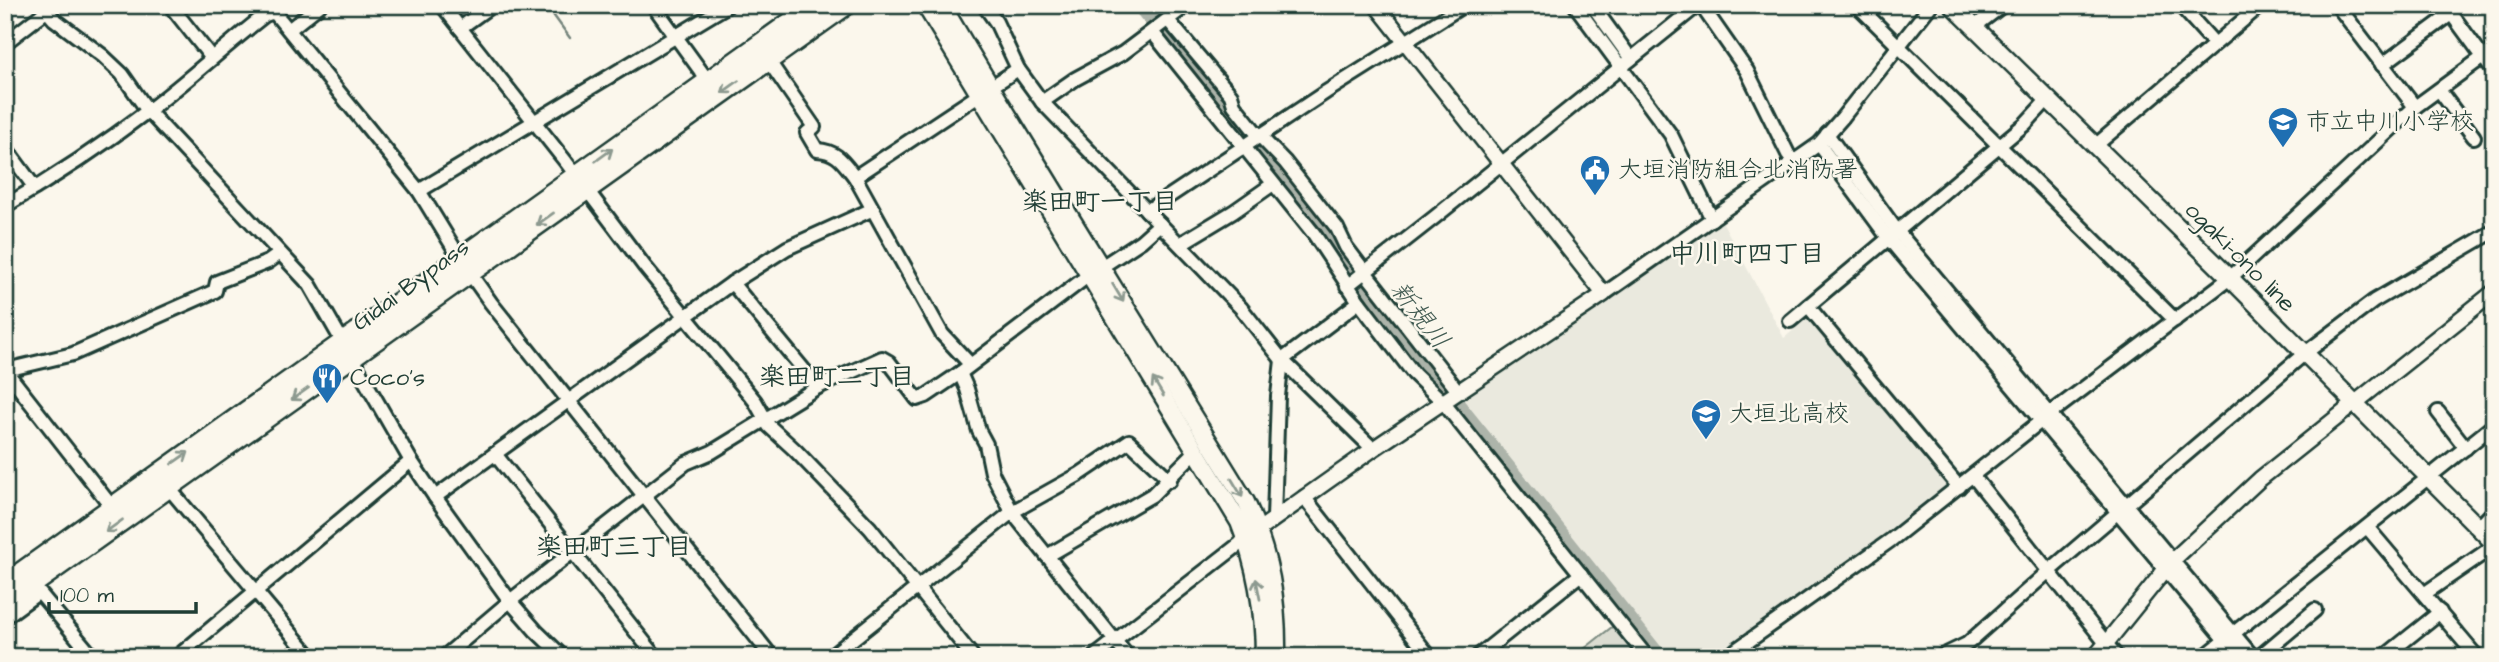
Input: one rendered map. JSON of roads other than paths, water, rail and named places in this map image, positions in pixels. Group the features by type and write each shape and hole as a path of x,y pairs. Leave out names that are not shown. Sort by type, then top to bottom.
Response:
{"highway":[{"name":"Gidai Bypass","path":"582,183 708,81 815,5"},
{"name":"Gidai Bypass","path":"5,604 35,589 347,350 464,265 846,5"},
{"name":"Gidai Bypass","path":"5,584 112,507 347,350"}],"main road":[{"path":"925,5 985,89 1096,270 1246,502 1261,599 1264,657"},
{"path":"942,5 985,89"},
{"name":"ogaki-ono line","path":"1952,5 2230,278 2494,544"},
{"path":"1096,270 1196,450 1239,522 1252,534 1275,593 1277,657"}],"street":[{"path":"170,5 211,57"},
{"path":"290,29 320,5"},
{"path":"442,5 645,267 755,401 764,419 844,498 973,657"},
{"path":"460,28 492,5"},
{"path":"653,5 708,81"},
{"path":"419,191 728,5"},
{"path":"984,5 996,22 1018,69 1042,102 1241,308 1282,360 1373,449"},
{"path":"1042,102 1075,79 1153,33 1187,5"},
{"path":"1376,5 1604,294"},
{"path":"1147,211 1464,5"},
{"path":"1575,5 1626,63"},
{"path":"1591,5 1671,135 1713,219"},
{"path":"1347,286 1700,5 1747,71 1795,163"},
{"path":"1857,5 2175,320"},
{"path":"1094,657 1274,518 1795,163 1823,139 1931,5"},
{"path":"1974,27 2003,5"},
{"path":"2180,5 2214,43"},
{"path":"2095,146 2260,5"},
{"path":"2337,5 2415,107"},
{"path":"5,43 48,7 122,74 148,111 316,292 411,461 435,497 510,601 563,657"},
{"path":"2382,65 2448,9 2488,53 2494,72"},
{"path":"5,206 50,180 148,111 211,57 265,15 274,12 419,191 464,265 491,303 772,657"},
{"path":"1168,20 1231,95 1273,184 1314,234 1347,286 1414,374 1450,397"},
{"path":"1153,33 1251,141 1285,162 1337,228 1346,247 1450,397 1581,574 1647,657"},
{"path":"1730,657 1736,650 1891,540 2046,417 2230,278 2415,107 2488,53"},
{"path":"768,60 814,127 807,133 817,150 829,151 842,161 855,177 942,334 970,364"},
{"path":"855,177 1018,69"},
{"path":"2439,90 2474,137"},
{"path":"1790,321 2025,124 2048,99"},
{"path":"1823,139 1893,235 2169,565 2230,636 2253,657"},
{"path":"5,147 35,188"},
{"path":"1180,243 1233,212 1273,184"},
{"path":"435,497 732,282 787,248 871,210"},
{"path":"444,657 510,601 686,463 712,452 818,387 882,358 889,362 917,399 926,396 1096,270 1141,241 1160,224"},
{"path":"1940,657 1969,651 2049,571 2304,354 2374,301 2494,231"},
{"path":"112,507 5,370 73,354 215,291 217,282 268,262 279,254"},
{"path":"732,282 818,387"},
{"path":"2095,657 2169,565 2260,479 2494,292"},
{"path":"1274,518 1278,396 1282,360 1359,302"},
{"path":"1808,306 1959,487"},
{"path":"960,373 979,431 986,444 992,473 1012,512 1128,657"},
{"path":"2438,412 2466,448"},
{"path":"2204,657 2494,425"},
{"path":"830,657 1012,512 1080,474 1129,441 1170,480"},
{"path":"1047,556 1152,495 1170,480 1196,450"},
{"path":"495,454 656,657"},
{"path":"177,657 411,461"},
{"path":"1973,476 2117,657"},
{"path":"167,487 311,657"},
{"path":"1304,497 1430,657"},
{"path":"2478,528 2494,511"},
{"path":"2367,527 2477,657"},
{"path":"2424,594 2494,544"},
{"path":"1477,657 1581,574"},
{"path":"5,617 35,589 93,657"},
{"path":"2259,657 2315,610"},
{"path":"2384,657 2440,612"},
{"path":"2230,636 2239,657"}],"waterway":[{"path":"546,5 570,38"},
{"name":"新規川","path":"1141,5 1324,232 1353,276 1658,657"}],"place":[{"name":"市立中川小学校","path":"2283,149"},
{"name":"大垣消防組合北消防署","path":"1595,197"},
{"name":"Coco's","path":"327,405"},
{"name":"大垣北高校","path":"1706,441"}],"district":[{"name":"楽田町一丁目","path":"1100,202"},
{"name":"中川町四丁目","path":"1747,254"},
{"name":"楽田町二丁目","path":"837,377"},
{"name":"楽田町三丁目","path":"614,547"}]}
